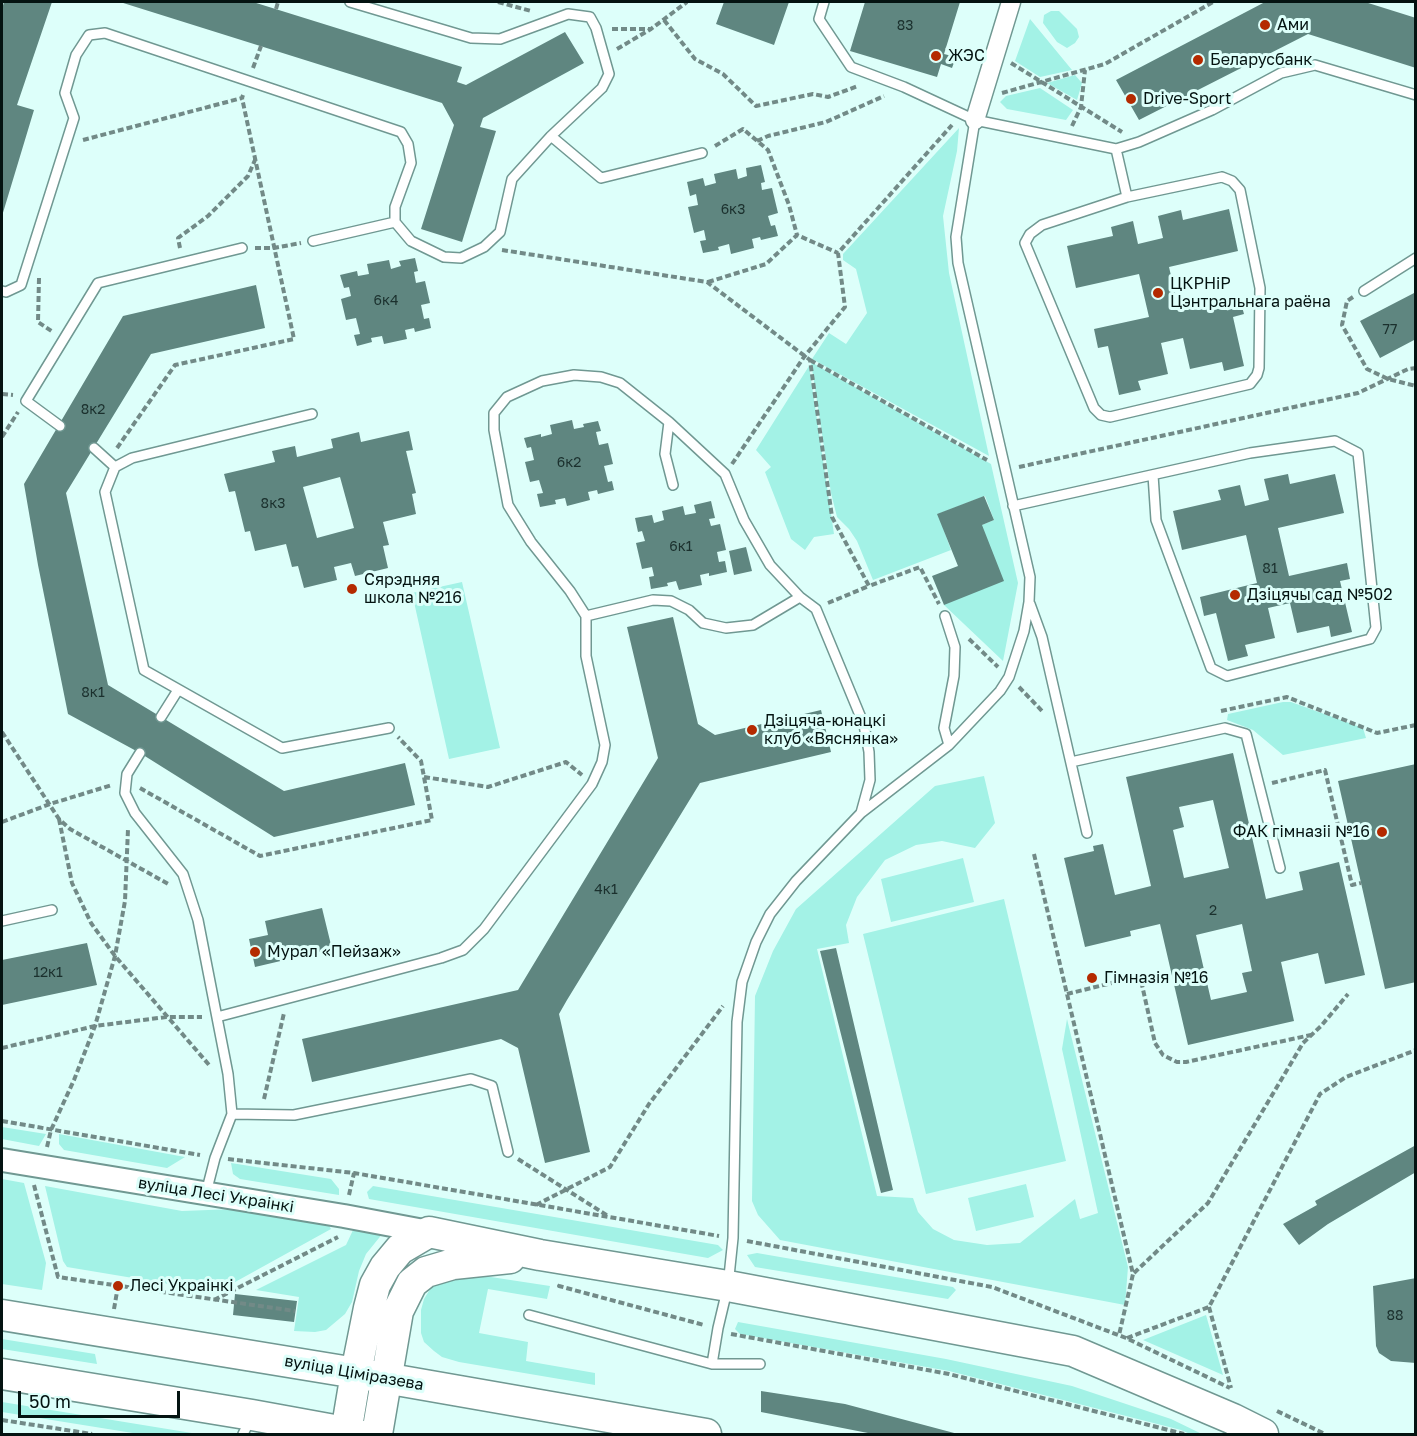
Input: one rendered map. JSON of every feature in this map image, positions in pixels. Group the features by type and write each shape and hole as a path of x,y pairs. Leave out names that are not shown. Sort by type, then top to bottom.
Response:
{"main road":[{"path":"2,1374 248,1424 351,1434 356,1373 375,1286 385,1267 400,1249 429,1232 540,1255 728,1286 1072,1351 1234,1413 1268,1422"},
{"path":"377,1434 398,1311 412,1283 426,1272 453,1264 540,1255"},
{"name":"вуліца Ціміразева","path":"2,1315 356,1373 706,1434"}],"street":[{"path":"968,117 980,99 1011,2"},
{"name":"вуліца Лесі Украінкі","path":"2,1160 429,1232"}],"lane":[{"path":"2,291 6,292 21,285 66,145 74,118 65,93 76,55 89,36 105,33 401,132 408,144 411,163 395,207 395,222 411,242 444,257 461,258 484,247 500,232 512,179 551,136 602,88 609,74 596,28 590,17 568,14 500,39 471,38 350,2"},
{"path":"824,2 819,18 851,67 904,87 968,117 1116,149 1139,142 1212,110 1281,74 1315,65 1416,95"},
{"path":"712,1364 728,1286 733,1239 737,1022 742,982 756,942 770,914 796,881 861,813 949,745 986,707 1009,677 1024,631 1030,577 958,263 956,237 968,117"},
{"path":"551,136 601,178 702,153"},
{"path":"1116,149 1126,197"},
{"path":"1222,177 1232,181 1240,190 1260,288 1259,368 1250,384 1110,417 1101,415 1094,408 1025,243 1030,234 1042,225 1126,197 1222,177"},
{"path":"313,241 395,222"},
{"path":"60,426 26,401 98,284 242,248"},
{"path":"1364,291 1416,258"},
{"path":"217,1017 441,958 463,950 484,929 592,784 602,762 605,745 586,656 586,616 570,591 531,542 508,505 494,430 494,413 507,397 542,381 574,375 601,377 620,383 669,422 725,474 744,520 770,565 800,597 816,609 864,725 869,752 870,780 861,813"},
{"path":"112,464 312,414"},
{"path":"669,422 665,454 673,485"},
{"path":"1013,506 1250,453 1335,441 1358,453 1376,628 1370,639 1227,676 1211,668 1156,520 1153,475"},
{"path":"94,448 112,464"},
{"path":"112,464 105,492 144,669 282,748 389,728"},
{"path":"586,616 653,600 671,601 689,610 703,623 726,628 753,625 800,597"},
{"path":"1029,602 1042,637 1087,833"},
{"path":"945,616 955,646 954,676 944,728 949,745"},
{"path":"161,717 178,690"},
{"path":"1071,762 1225,728 1246,734 1280,868"},
{"path":"140,753 127,774 125,794 135,813 183,874 198,921 230,1088 232,1114 215,1158 206,1193"},
{"path":"2,921 52,910"},
{"path":"232,1114 294,1115 471,1079 492,1086 508,1152"},
{"path":"529,1315 712,1364 760,1364"}],"path":[{"path":"276,9 278,2"},
{"path":"498,2 532,12"},
{"path":"604,57 651,30 687,2"},
{"path":"980,99 1105,64 1213,2"},
{"path":"663,20 695,59 723,74 756,106 813,94 828,97 881,78"},
{"path":"596,28 651,30"},
{"path":"995,53 1139,142"},
{"path":"1065,139 1081,107 1085,70"},
{"path":"757,141 768,136 826,122 904,87"},
{"path":"66,145 242,98 294,339 175,365 112,464"},
{"path":"838,253 968,117"},
{"path":"702,153 743,129 768,150 789,205 797,235"},
{"path":"182,263 178,238 208,216 248,176 255,159"},
{"path":"797,235 838,253"},
{"path":"484,247 707,282 766,264 797,235"},
{"path":"242,248 274,248 313,241"},
{"path":"725,474 804,357 845,307 838,253"},
{"path":"39,322 41,281"},
{"path":"707,282 804,357 1005,470 1358,393 1408,369 1416,368"},
{"path":"1364,291 1347,301 1342,325 1367,369 1388,379 1416,386"},
{"path":"810,360 832,517 869,586"},
{"path":"2,437 26,401"},
{"path":"816,609 920,567 945,616"},
{"path":"2,822 127,780 260,856 432,820 421,761 389,728"},
{"path":"2,732 59,819 70,830 190,896"},
{"path":"424,777 488,787 566,762 592,784"},
{"path":"1259,786 1325,770 1352,885 1361,883"},
{"path":"125,794 128,819 128,861 125,901 114,956 95,1026 51,1130 47,1150 34,1186 58,1277 295,1311"},
{"path":"59,819 72,883 91,923 114,956 230,1088"},
{"path":"1034,854 1133,1274 1119,1335"},
{"path":"1067,994 1140,976 1155,1043 1163,1055 1177,1062 1312,1035"},
{"path":"536,1205 610,1167 649,1104 742,982"},
{"path":"1133,1274 1208,1203 1303,1043 1348,994"},
{"path":"260,1115 287,997"},
{"path":"2,1047 95,1026 166,1017 217,1017"},
{"path":"1126,1338 1209,1308 1320,1094 1346,1077 1416,1050"},
{"path":"2,1121 215,1158 354,1173 992,1287 1119,1335 1231,1388"},
{"path":"508,1152 611,1218"},
{"path":"214,1300 338,1238 354,1173"},
{"path":"559,1286 739,1336 949,1374 1184,1434"},
{"path":"1209,1308 1231,1388 1234,1413"},
{"path":"2,1420 92,1434"},
{"path":"1268,1422 1325,1434"}],"green space":[{"path":"1051,11 1059,11 1077,29 1079,37 1067,48 1057,42 1043,23 1044,15"},
{"path":"1030,19 1072,70 1040,77 1015,61"},
{"path":"1075,75 1082,83 1077,100 1047,83"},
{"path":"1040,88 1073,110 1066,120 1007,109 1000,102 1006,96"},
{"path":"959,128 957,151 943,216 949,273 989,456 812,359 829,333 846,344 867,313 856,269 843,260 843,254"},
{"path":"811,362 991,464 1018,583 1003,661 944,605 982,525 994,520 985,496 938,514 951,550 873,580 857,541 837,517 831,493"},
{"path":"809,366 834,534 814,537 805,550 791,539 765,472 771,467 756,450"},
{"path":"462,582 500,748 449,759 412,593"},
{"path":"1291,702 1363,728 1366,738 1283,755 1253,730 1227,720 1228,714"},
{"path":"984,776 995,823 975,848 942,841 916,845 885,860 857,897 846,925 849,943 817,949 877,1196 913,1198 918,1212 933,1229 954,1240 987,1245 1020,1243 1075,1199 1080,1219 1098,1213 1062,1049 1067,1019 1128,1267 1125,1305 780,1240 758,1215 752,1201 755,996 773,951 796,909 935,786"},
{"path":"963,858 974,902 891,922 881,879"},
{"path":"1004,899 1066,1161 926,1194 863,934"},
{"path":"2,1127 46,1134 39,1146 2,1139"},
{"path":"59,1134 185,1157 167,1168 64,1150 59,1144"},
{"path":"231,1163 331,1179 339,1189 339,1195 240,1179 233,1174"},
{"path":"2,1179 24,1183 46,1263 42,1290 2,1284"},
{"path":"1026,1184 1034,1217 976,1231 968,1198"},
{"path":"45,1186 182,1211 235,1209 327,1222 331,1229 217,1292 67,1267 63,1261"},
{"path":"373,1186 718,1245 723,1250 708,1258 369,1199 367,1192"},
{"path":"354,1228 383,1233 366,1254 359,1271 352,1302 345,1314 326,1330 294,1331 299,1297 256,1290 346,1245"},
{"path":"757,1253 953,1287 956,1290 948,1299 755,1267 747,1255"},
{"path":"471,1274 550,1286 547,1299 488,1289 479,1333 528,1342 526,1361 595,1373 595,1385 459,1362 442,1357 434,1351 424,1342 421,1333 421,1310 424,1299 432,1286"},
{"path":"1206,1315 1223,1375 1143,1340"},
{"path":"738,1322 946,1359 1072,1386 1171,1419 1202,1434 1190,1434 949,1371 740,1334 735,1329"},
{"path":"2,1339 95,1354 97,1364 2,1349"},
{"path":"2,1402 198,1434 139,1434 2,1412"}],"building":[{"path":"4,2 52,2 17,105 34,110 2,216 2,9"},
{"path":"120,2 253,2 462,67 457,82 466,85 565,32 584,63 483,118 480,127 496,131 462,242 421,229 454,125 442,103"},
{"path":"724,2 789,2 774,45 716,24"},
{"path":"865,2 960,2 944,54 956,57 952,68 941,64 937,77 850,51"},
{"path":"1265,2 1365,2 1416,18 1416,68 1308,34 1139,120 1116,80"},
{"path":"761,165 765,182 761,183 762,190 772,188 778,213 768,216 771,226 775,225 778,236 761,240 760,237 752,239 754,248 731,254 729,244 718,247 719,250 703,253 700,241 706,240 704,230 694,233 688,207 698,205 696,194 690,196 687,182 703,178 705,186 716,183 714,174 736,169 738,179 747,176 746,168"},
{"path":"1229,209 1238,251 1169,267 1179,310 1239,296 1244,314 1233,317 1244,366 1224,371 1222,362 1190,369 1183,338 1161,343 1168,374 1138,381 1141,390 1119,395 1108,346 1098,348 1094,329 1149,317 1139,274 1076,288 1067,246 1113,236 1111,227 1133,221 1138,244 1163,238 1158,216 1181,210 1183,220"},
{"path":"415,258 418,271 414,272 416,283 425,281 430,303 421,305 424,319 429,318 431,328 415,332 414,328 405,330 407,339 384,344 382,336 371,338 372,342 357,346 354,335 360,334 356,318 346,320 341,299 351,296 349,287 344,288 340,275 357,271 358,276 369,274 367,264 389,260 391,269 401,266 399,261"},
{"path":"256,285 265,328 151,354 66,493 108,685 284,791 405,763 415,805 274,837 140,753 68,714 24,484 123,316"},
{"path":"1416,292 1416,339 1380,358 1360,321"},
{"path":"572,420 574,429 584,427 583,424 598,421 601,431 596,432 599,445 608,443 613,464 604,466 608,482 612,481 614,490 598,494 597,490 588,492 590,500 567,506 565,498 555,500 556,504 540,507 537,494 543,493 539,480 530,482 525,462 534,460 531,447 527,448 524,438 552,434 550,425"},
{"path":"409,431 413,450 406,451 416,493 412,494 416,514 383,522 389,545 383,546 388,568 355,576 351,563 334,567 337,580 304,588 298,566 292,567 286,544 255,551 250,531 245,532 235,491 229,492 224,474 275,462 272,451 295,446 297,457 333,448 331,439 359,432 361,442","holes":["340,477 354,528 317,538 303,487"]},
{"path":"1288,474 1290,484 1335,474 1344,513 1278,528 1289,576 1347,563 1350,579 1340,581 1352,632 1331,637 1329,626 1297,633 1290,603 1268,608 1275,638 1245,645 1248,656 1228,661 1216,613 1204,616 1200,597 1257,583 1246,535 1182,550 1173,511 1221,500 1218,490 1240,485 1245,506 1269,500 1264,479"},
{"path":"984,496 994,520 982,525 1004,581 944,605 932,576 958,566 937,514"},
{"path":"711,501 715,518 709,519 711,526 720,524 726,550 717,552 719,562 725,561 727,572 709,576 709,573 700,575 702,585 679,590 676,581 667,583 668,586 651,589 649,577 654,576 652,567 642,569 636,543 645,541 642,531 638,532 635,518 652,515 654,523 664,520 662,511 683,506 685,515 696,513 694,505"},
{"path":"746,547 752,571 734,575 729,551"},
{"path":"673,617 698,724 715,735 821,710 831,752 700,783 567,1000 559,1014 590,1152 545,1163 518,1048 501,1039 312,1082 302,1039 518,990 658,758 627,627"},
{"path":"1233,753 1266,899 1303,890 1299,872 1339,862 1365,975 1325,984 1318,953 1281,962 1294,1021 1188,1045 1160,924 1130,931 1131,936 1085,947 1064,858 1094,851 1093,846 1103,844 1115,895 1151,886 1126,777","holes":["1213,800 1229,868 1184,878 1173,830 1184,827 1179,807","1242,924 1252,971 1242,973 1247,992 1211,1000 1196,935"]},
{"name":"ФАК гімназіі №16","path":"1416,764 1416,982 1385,989 1338,781"},
{"path":"322,908 332,949 255,967 249,939 268,935 265,921"},
{"path":"87,943 97,985 2,1005 2,960"},
{"path":"836,948 893,1190 881,1193 820,951"},
{"path":"1416,1145 1416,1172 1328,1224 1299,1245 1283,1224 1317,1205 1315,1201"},
{"path":"1416,1278 1416,1363 1391,1361 1379,1353 1376,1346 1373,1286"},
{"path":"235,1294 297,1301 294,1322 233,1315"},
{"path":"761,1391 845,1404 958,1434 873,1434 761,1412"}],"place":[{"name":"Ами","path":"1265,25"},
{"name":"ЖЭС","path":"936,56"},
{"name":"Беларусбанк","path":"1198,60"},
{"name":"Drive-Sport","path":"1131,99"},
{"name":"ЦКРНіР Цэнтральнага раёна","path":"1158,293"},
{"name":"Сярэдняя школа №216","path":"352,589"},
{"name":"Дзіцячы сад №502","path":"1235,595"},
{"name":"Дзіцяча-юнацкі клуб «Вяснянка»","path":"752,730"},
{"name":"ФАК гімназіі №16","path":"1382,832"},
{"name":"Мурал «Пейзаж»","path":"255,952"},
{"name":"Гімназія №16","path":"1092,978"},
{"name":"Лесі Украінкі","path":"118,1286"}]}
